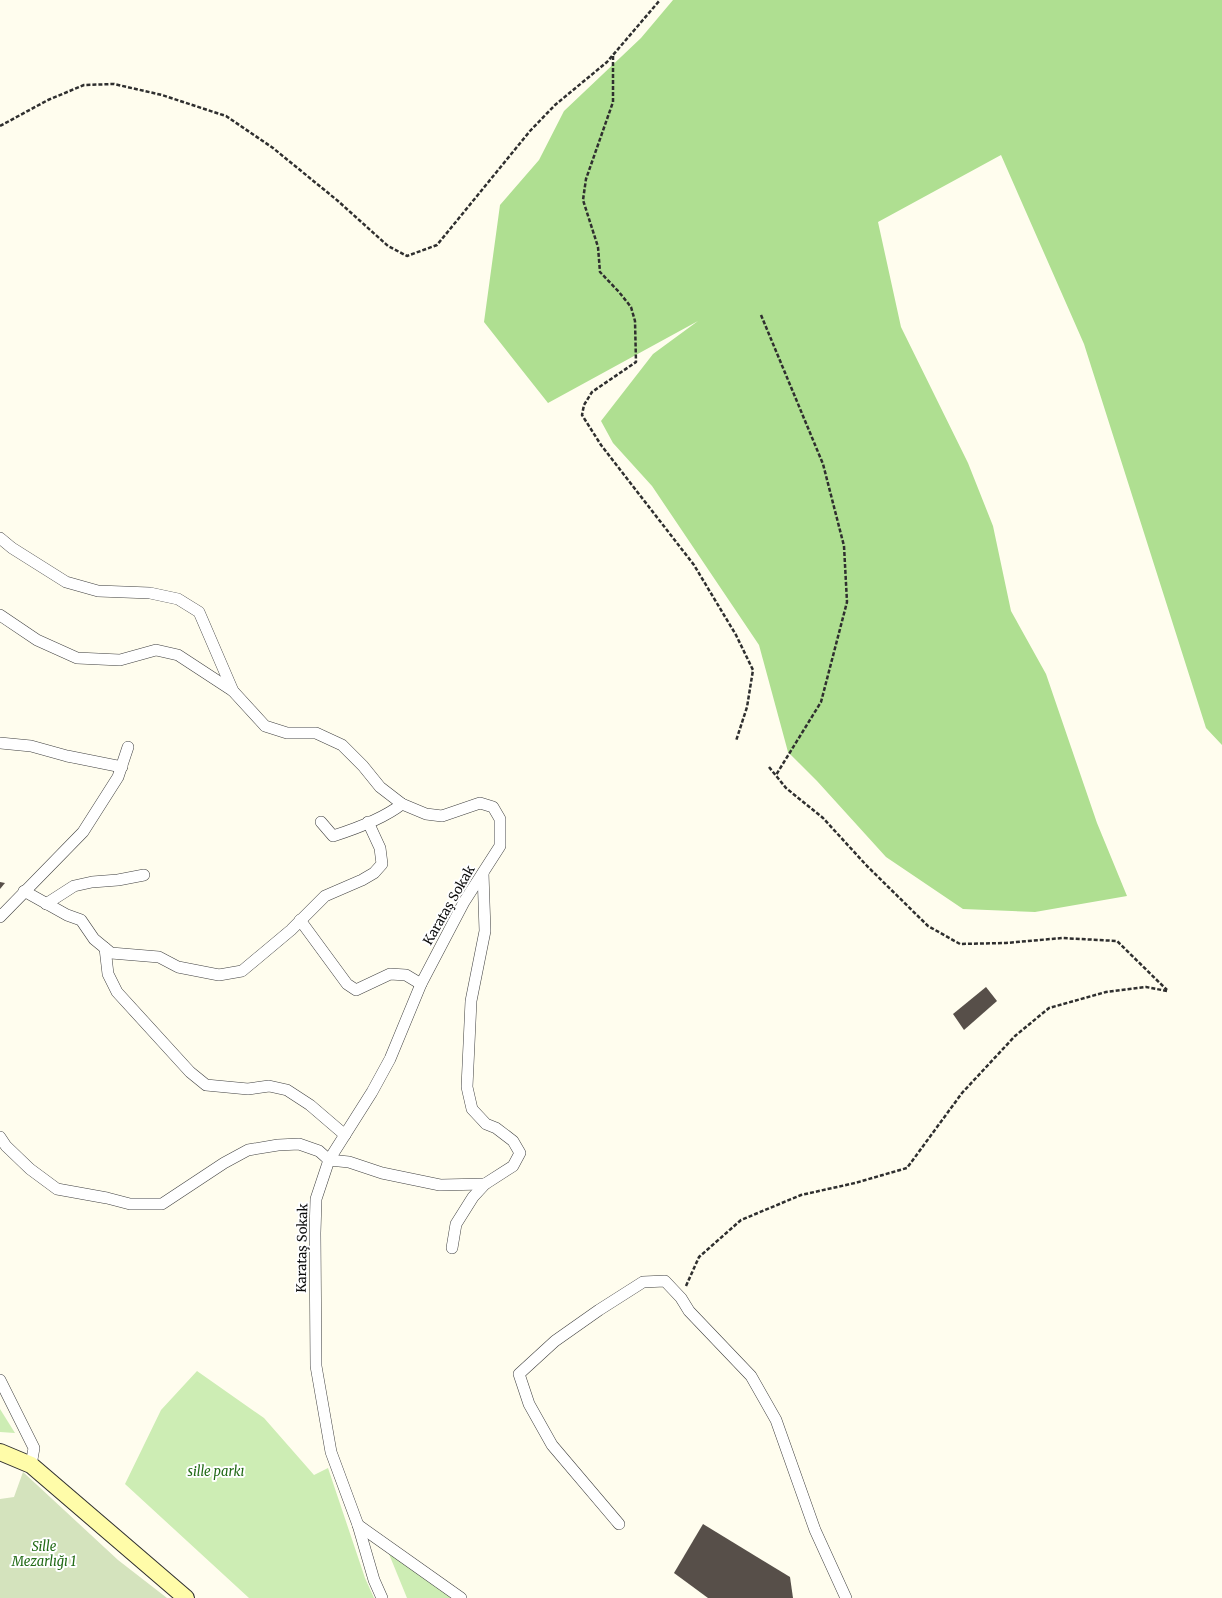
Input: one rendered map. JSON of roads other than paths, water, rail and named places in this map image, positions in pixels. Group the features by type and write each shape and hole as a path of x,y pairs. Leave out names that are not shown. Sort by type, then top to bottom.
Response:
{"main road":[{"path":"0,1452 31,1465 186,1598"}],"street":[{"name":"Karataş Sokak","path":"0,538 12,548 66,582 98,591 150,593 178,599 199,612 232,691 265,726 288,733 316,733 342,745 363,766 380,787 402,804 426,814 442,816 480,803 493,807 500,819 500,846 464,902 421,984 390,1059 372,1092 329,1160 316,1199 316,1366 331,1452 358,1525 374,1580 382,1598"},
{"path":"0,615 37,640 77,658 120,660 156,650 178,655 232,691"},
{"path":"0,743 31,746 67,756 122,766"},
{"path":"0,917 83,832 118,776 128,747"},
{"path":"321,822 333,836 394,810 402,804"},
{"path":"24,891 46,904 81,920 94,939 111,953 159,957 178,967 219,975 242,971 291,930 325,896 362,880 374,873 382,864 380,848 368,822"},
{"path":"452,1248 456,1224 473,1197 485,1184 513,1166 520,1153 513,1141 496,1128 486,1124 472,1108 467,1087 471,1001 485,931 483,873"},
{"path":"46,904 74,886 144,875"},
{"path":"300,920 347,984 356,990 390,974 406,975 421,984"},
{"path":"106,948 108,974 117,992 190,1072 206,1085 248,1089 269,1086 287,1090 310,1105 345,1135"},
{"path":"0,1136 6,1146 30,1169 57,1189 107,1198 130,1204 162,1204 224,1163 248,1150 278,1145 299,1144 319,1151 329,1160 349,1162 382,1173 440,1185 485,1184"},
{"path":"619,1524 552,1445 529,1404 519,1374 555,1341 598,1310 643,1282 665,1281 681,1298 689,1311 751,1376 776,1420 815,1530 846,1598"},
{"path":"0,1380 34,1448 31,1465"},
{"path":"358,1525 461,1598"}],"park label":[{"name":"sille parkı","path":"216,1471"},
{"name":"Sille Mezarlığı 1","path":"44,1554"}]}
